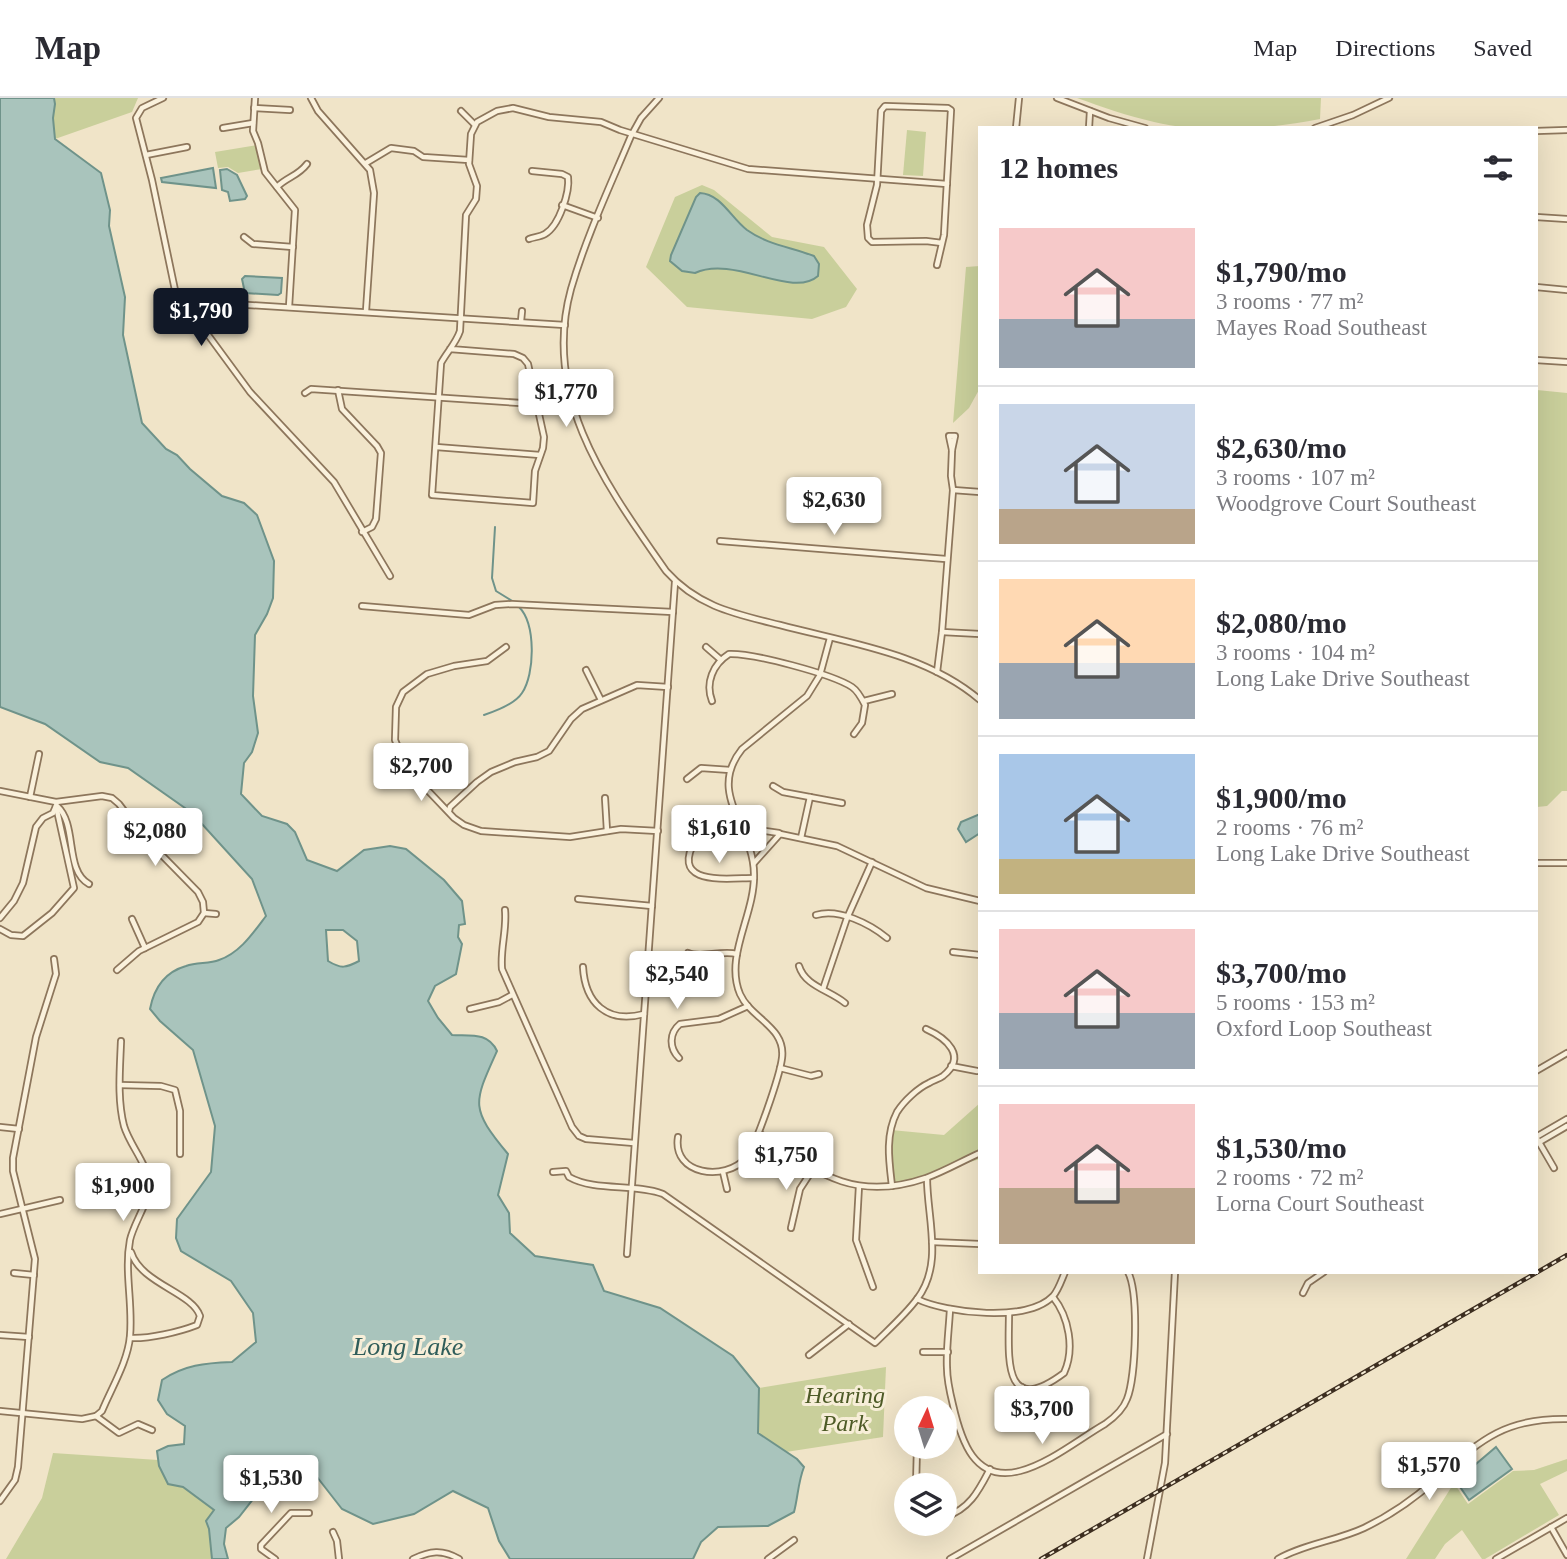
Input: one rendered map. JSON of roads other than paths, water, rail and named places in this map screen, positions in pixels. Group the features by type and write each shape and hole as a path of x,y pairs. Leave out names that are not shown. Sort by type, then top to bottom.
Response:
{"street":[{"path":"163,98 151,100 136,118 173,283 179,298 565,325"},
{"path":"255,98 253,131 265,172 289,199 295,210 289,307"},
{"path":"311,98 318,111 370,170 374,193 366,311"},
{"path":"659,98 632,133 571,290 565,325 566,381 580,430 604,476 649,547 675,581 695,597 722,609 900,656 937,672 978,699"},
{"path":"1016,126 1019,98"},
{"path":"1057,98 1139,126"},
{"path":"1321,126 1389,98"},
{"path":"937,265 942,243 952,114 948,108 885,106 881,111 877,178 867,220 870,240 942,243"},
{"path":"254,108 289,110"},
{"path":"450,349 514,354 528,364 544,438 535,471 533,503 432,495 442,363 460,331 466,215 475,199 477,186 470,160 471,134 475,125 497,111 513,108 549,117 601,122 748,169 947,184"},
{"path":"461,111 475,125"},
{"path":"1089,126 1090,111"},
{"path":"223,128 253,123"},
{"path":"1538,131 1567,130"},
{"path":"146,155 187,147"},
{"path":"366,163 391,148 414,151 423,157 470,160"},
{"path":"276,187 286,178 299,175 307,164"},
{"path":"529,239 543,236 553,228 569,186 568,177 562,174 532,171"},
{"path":"562,205 598,218"},
{"path":"1538,217 1567,219"},
{"path":"244,237 253,244 293,247"},
{"path":"1538,287 1567,290"},
{"path":"184,300 250,392 332,480 390,576"},
{"path":"521,321 522,312"},
{"path":"1538,360 1567,362"},
{"path":"305,393 311,389 338,390 536,404"},
{"path":"338,390 342,409 381,453 376,519 372,527 362,532"},
{"path":"436,447 540,455"},
{"path":"937,672 953,490 952,450"},
{"path":"953,490 978,492"},
{"path":"720,541 946,559"},
{"path":"627,1254 675,581"},
{"path":"362,606 469,615 495,605 512,604 673,612"},
{"path":"942,632 978,634"},
{"path":"678,1137 677,1150 685,1162 699,1171 723,1172 735,1168 750,1153 759,1133 780,1068 781,1040 748,1006 735,978 737,954 750,909 754,878 750,845 733,811 728,792 730,770 742,749 802,701 820,675 830,638"},
{"path":"506,647 487,662 454,666 427,674 409,685 399,698 395,717 396,747 416,779 460,823 481,831 570,837 621,829 658,831"},
{"path":"706,647 721,660"},
{"path":"712,701 708,685 714,669 729,654 740,654 820,675 851,687 863,701 864,713 862,723 854,734"},
{"path":"586,670 601,700"},
{"path":"449,811 450,807 484,777 549,751 574,716 601,700 637,685 668,687"},
{"path":"863,701 892,694"},
{"path":"30,797 39,754"},
{"path":"687,779 701,768 730,770"},
{"path":"773,786 783,792 842,803"},
{"path":"0,792 56,804 102,796 116,800 144,837 198,892 203,901 204,913 193,926 133,954 117,970"},
{"path":"801,838 810,797"},
{"path":"605,798 607,831"},
{"path":"56,804 64,814 77,870 83,881 89,884"},
{"path":"0,918 14,901 23,883 36,827 43,818 53,813 56,804"},
{"path":"0,929 11,936 23,936 52,913 74,888 56,804"},
{"path":"739,819 759,830 837,846 926,888 978,901"},
{"path":"753,864 780,834"},
{"path":"696,839 692,846 690,862 698,876 754,878"},
{"path":"823,989 847,918 872,862"},
{"path":"1538,863 1567,863"},
{"path":"578,899 652,906"},
{"path":"505,910 502,969 562,1109 579,1136 596,1141 634,1143"},
{"path":"817,915 830,912 876,929 887,938"},
{"path":"204,913 216,914"},
{"path":"132,919 145,948"},
{"path":"688,953 694,956 721,951 737,954"},
{"path":"953,952 978,955"},
{"path":"0,1501 15,1480 35,1254 12,1164 36,1037 56,974 54,959"},
{"path":"799,965 802,975 808,981 845,1003"},
{"path":"583,967 590,995 602,1011 621,1017 644,1014"},
{"path":"470,1009 499,1002 512,995"},
{"path":"680,1058 673,1052 672,1042 673,1031 680,1024 719,1019 748,1006"},
{"path":"892,1186 888,1160 889,1139 897,1113 918,1090 941,1078 951,1066 955,1054 945,1039 926,1029"},
{"path":"0,1411 82,1419 96,1416 102,1411 110,1394 130,1338 127,1277 131,1238 146,1199 149,1183 124,1124 120,1102 121,1041"},
{"path":"1538,1070 1567,1053"},
{"path":"951,1066 976,1071"},
{"path":"780,1068 811,1076 819,1074"},
{"path":"120,1085 161,1086 175,1090 180,1111 180,1154"},
{"path":"1538,1139 1567,1119"},
{"path":"1538,1140 1567,1126"},
{"path":"0,1127 19,1129"},
{"path":"759,1133 813,1170 838,1181 859,1186 892,1186 927,1178 978,1154"},
{"path":"1538,1142 1555,1168"},
{"path":"792,1228 800,1189 813,1170"},
{"path":"553,1172 566,1171 569,1177 583,1183 632,1186 663,1194 875,1343 917,1299 930,1272 932,1242 927,1178"},
{"path":"723,1172 727,1189"},
{"path":"859,1186 856,1240 873,1287"},
{"path":"0,1214 60,1200"},
{"path":"932,1242 978,1244"},
{"path":"130,1247 140,1267 154,1280 195,1307 200,1316 197,1325 187,1329 140,1339 130,1338"},
{"path":"14,1273 34,1275"},
{"path":"917,1299 950,1309 1009,1313 1030,1309 1053,1297 1064,1274"},
{"path":"957,1419 963,1443 978,1462 990,1469 1008,1472 1035,1465 1119,1412 1128,1398 1132,1378 1135,1293 1129,1274"},
{"path":"1147,1559 1162,1484 1167,1434 1174,1274"},
{"path":"1303,1293 1308,1283 1321,1274"},
{"path":"1009,1313 1010,1368 1014,1380 1022,1387 1039,1387 1059,1376 1066,1368 1069,1333 1061,1306 1053,1297"},
{"path":"950,1309 946,1370 952,1396"},
{"path":"808,1355 849,1324"},
{"path":"0,1335 29,1337"},
{"path":"923,1352 947,1352"},
{"path":"1019,1397 1022,1387"},
{"path":"96,1416 119,1433 138,1424 152,1430"},
{"path":"1278,1559 1349,1534 1377,1521 1417,1495 1466,1452 1494,1434 1520,1423 1567,1419"},
{"path":"950,1559 1167,1434"},
{"path":"957,1511 970,1503 990,1469"},
{"path":"275,1559 261,1549 261,1545 291,1513 309,1513"},
{"path":"1496,1559 1567,1518"},
{"path":"1551,1527 1567,1555"},
{"path":"333,1532 339,1559"},
{"path":"768,1559 794,1540"},
{"path":"413,1559 437,1551 459,1559"}],"water":[{"name":"Long Lake","path":"0,98 54,98 55,139 101,173 110,210 109,226 125,297 123,335 142,423 166,449 177,455 222,496 244,503 257,515 274,561 273,598 255,635 253,696 258,733 252,752 244,763 241,794 262,816 287,824 295,832 307,860 337,871 364,850 390,846 406,849 444,880 462,901 465,924 459,925 458,937 462,944 456,974 435,986 428,1001 452,1035 484,1038 497,1051 483,1083 479,1105 487,1126 508,1154 498,1195 509,1213 510,1233 535,1256 593,1265 604,1291 660,1308 733,1356 759,1388 758,1433 797,1459 804,1467 794,1512 768,1526 718,1527 701,1542 693,1559 510,1559 499,1541 488,1508 453,1491 414,1514 373,1524 342,1509 317,1477 294,1468 268,1480 239,1517 226,1528 224,1544 228,1559 212,1559 206,1521 214,1510 183,1487 168,1484 159,1466 157,1451 184,1444 185,1426 167,1414 158,1400 162,1380 170,1375 195,1366 232,1362 256,1342 253,1313 231,1281 181,1251 176,1238 177,1219 211,1172 215,1126 193,1050 150,1009 154,994 172,972 186,966 227,957 246,942 266,916 252,879 192,813 128,768 100,762 45,724 0,707","holes":["326,930 343,930 357,941 359,961 343,967 328,961"]},
{"path":"213,168 216,188 162,182 161,178"},
{"path":"227,169 237,175 247,196 245,199 230,201 228,192 222,190 220,170"},
{"path":"700,193 720,202 741,225 755,235 814,256 819,264 818,276 807,282 793,283 727,269 710,269 695,273 682,271 670,261 671,255"},
{"path":"245,276 282,278 281,293 245,293 242,279"},
{"path":"978,815 978,834 966,842 958,829 961,822"},
{"path":"1496,1447 1512,1469 1469,1500 1456,1481"}],"waterway":[{"path":"495,527 492,578 496,591 514,602"},
{"path":"484,715 515,701 526,685 531,662 531,637 525,615 519,607"}],"railway":[{"path":"1538,1272 1567,1255"},
{"path":"1041,1559 1534,1274"}],"park label":[{"name":"Hearing Park","path":"845,1409"}]}
